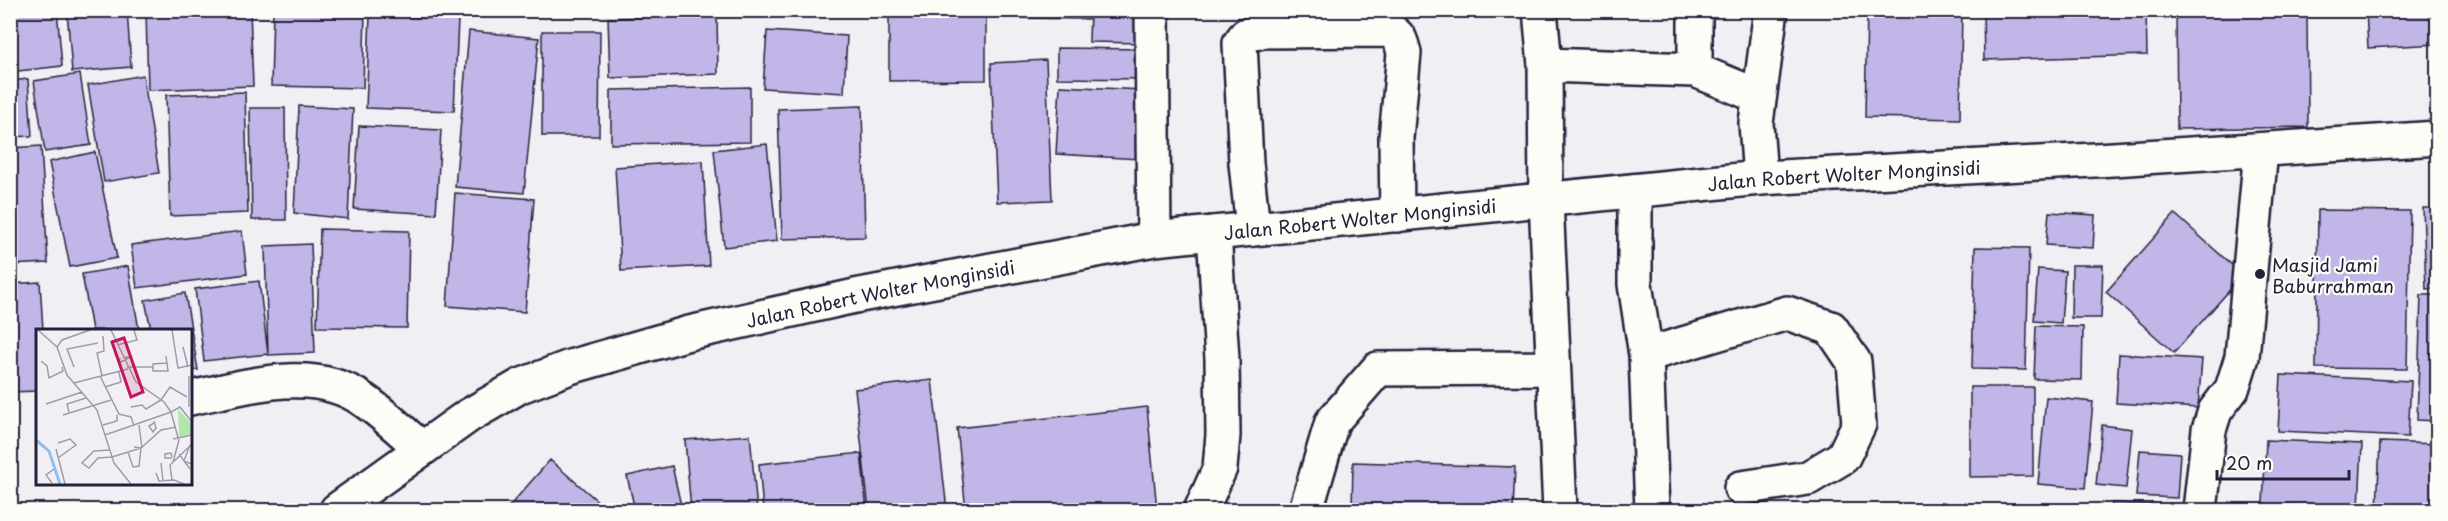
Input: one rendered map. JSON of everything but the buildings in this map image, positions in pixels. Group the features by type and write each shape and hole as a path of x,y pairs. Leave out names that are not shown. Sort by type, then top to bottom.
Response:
{"main road":[{"path":"1152,10 1155,239"},
{"path":"1540,10 1545,65 1546,200 1560,510"},
{"path":"1695,10 1695,70"},
{"path":"1760,178 1756,123 1758,96 1772,10"},
{"path":"1253,230 1246,163 1240,43 1246,35 1262,31 1389,30 1401,39 1404,52 1396,138 1397,215"},
{"path":"1545,65 1695,70 1758,96"},
{"name":"Jalan Robert Wolter Monginsidi","path":"337,510 468,416 520,386 570,367 627,349 855,296 1155,239 1760,178 2438,138"},
{"path":"2200,510 2209,430 2215,411 2232,389 2242,357 2260,150"},
{"path":"1635,191 1635,284 1646,355 1652,510"},
{"path":"1201,510 1220,468 1223,435 1222,359 1214,233"},
{"path":"1646,355 1787,313 1831,328 1854,362 1859,424 1842,457 1808,478 1741,488"},
{"path":"1306,510 1332,422 1378,369 1553,368"},
{"path":"192,398 289,380 322,382 364,400 422,448"}],"place":[{"name":"Masjid Jami Baburrahman","path":"2260,274"}]}
